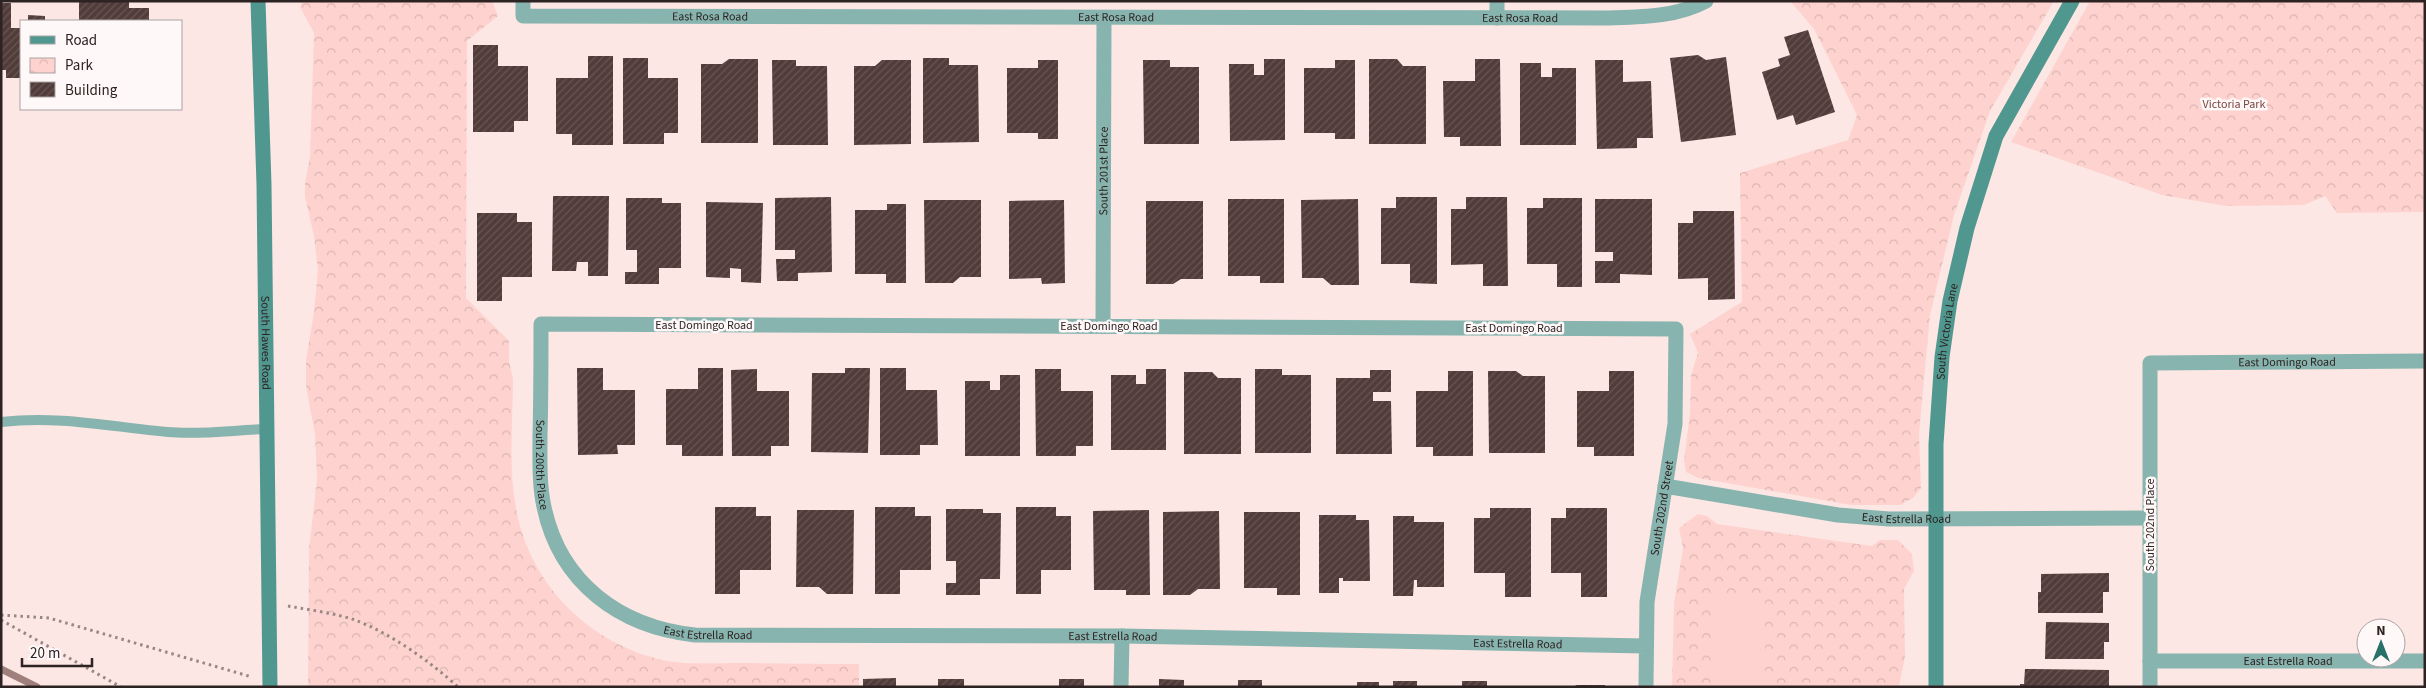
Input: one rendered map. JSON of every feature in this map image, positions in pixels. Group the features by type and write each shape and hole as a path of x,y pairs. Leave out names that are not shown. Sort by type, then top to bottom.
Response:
{"street":[{"name":"South Hawes Road","path":"258,1 264,185 270,685"},
{"path":"1497,1 1497,18"},
{"name":"East Rosa Road","path":"523,8 1104,18 1610,18 1656,16 1696,6 1706,1"},
{"name":"South Victoria Lane","path":"1936,687 1936,444 1942,358 1950,301 1967,228 1996,136 2072,1"},
{"name":"South 201st Place","path":"1103,326 1104,18"},
{"name":"East Domingo Road","path":"541,324 1676,329"},
{"name":"South 200th Place","path":"541,324 540,474 543,506 557,547 568,565 590,591"},
{"name":"South 202nd Street","path":"1646,687 1646,646 1650,584 1675,424 1676,329"},
{"name":"East Domingo Road","path":"2150,363 2425,361"},
{"name":"South 202nd Place","path":"2150,363 2150,687"},
{"name":"East Estrella Road","path":"1665,486 1852,517 1936,519 2149,518"},
{"name":"East Estrella Road","path":"590,591 614,610 633,620 653,628 695,635 1122,636 1646,646"},
{"path":"1121,687 1122,636"},
{"name":"East Estrella Road","path":"2150,661 2425,661"}],"lane":[{"path":"1,422 25,419 81,421 170,432 267,430"}],"path":[{"path":"269,604 325,612 356,620 399,643 458,687"},
{"path":"1,615 49,618 270,685"},
{"path":"1,620 121,687"}],"green space":[{"path":"302,1 492,1 498,16 467,41 466,298 509,341 509,361 513,379 512,476 516,508 523,535 533,560 547,583 564,604 584,622 607,638 631,650 658,659 696,663 859,664 859,687 308,687 309,549 317,479 315,435 306,386 306,360 314,312 318,270 314,236 305,197 305,184 310,156 314,33 300,7"},
{"path":"1790,1 2054,1 1990,111 1954,215 1930,315 1919,434 1921,488 1913,498 1900,505 1851,505 1698,478 1686,472 1684,461 1690,413 1691,375 1698,353 1690,334 1742,302 1740,173 1848,140 1857,115 1814,29"},
{"name":"Victoria Park","path":"2090,1 2425,1 2425,212 2337,213 2325,196 2304,205 2226,206 2162,195 2011,142"},
{"path":"1698,514 1707,516 1717,524 1872,546 1880,540 1898,540 1912,554 1914,571 1904,589 1905,656 1899,687 1672,687 1674,603 1683,548 1679,528"},
{"path":"1712,598 1765,598 1765,687 1711,687"}],"building":[{"path":"79,1 129,1 129,8 149,8 149,20 79,20"},
{"path":"1,3 11,3 11,28 20,28 20,78 6,78 6,70 1,70"},
{"path":"28,15 45,16 45,20 28,20"},
{"path":"1808,30 1835,112 1796,125 1793,115 1777,120 1762,72 1780,66 1778,59 1790,55 1784,37"},
{"path":"473,45 498,45 498,66 528,66 528,121 514,121 514,132 473,132"},
{"path":"1698,55 1706,60 1726,57 1736,135 1681,142 1670,58"},
{"path":"588,56 613,56 613,145 572,145 572,134 556,134 556,78 588,78"},
{"path":"623,58 648,58 648,78 678,78 678,133 664,133 664,144 623,144"},
{"path":"923,58 949,58 949,65 978,65 979,142 923,143"},
{"path":"729,59 758,59 758,143 701,143 701,64 722,64"},
{"path":"1264,59 1285,59 1285,140 1230,141 1229,64 1254,64 1254,75 1264,75"},
{"path":"1369,59 1397,59 1403,66 1426,66 1426,144 1369,144"},
{"path":"1475,59 1500,59 1501,146 1460,146 1460,137 1444,137 1443,81 1475,81"},
{"path":"772,60 796,60 796,66 827,66 828,145 773,145"},
{"path":"882,60 911,60 911,144 854,145 854,66 875,66"},
{"path":"1038,60 1058,60 1058,139 1038,139 1038,133 1007,133 1007,68 1038,68"},
{"path":"1143,60 1170,60 1170,67 1199,67 1199,144 1144,144"},
{"path":"1335,60 1355,60 1355,139 1335,139 1335,133 1304,133 1304,68 1335,68"},
{"path":"1595,60 1623,60 1623,82 1651,81 1653,138 1637,138 1637,148 1597,149"},
{"path":"1520,63 1541,63 1541,77 1552,77 1552,68 1576,68 1576,145 1520,145"},
{"path":"553,196 609,196 608,276 588,276 588,262 577,262 576,271 552,271"},
{"path":"831,197 832,272 798,273 798,281 777,281 776,259 795,259 795,250 775,250 775,198"},
{"path":"1396,197 1437,197 1437,284 1410,283 1410,264 1381,264 1381,208 1396,208"},
{"path":"1466,197 1507,197 1508,286 1483,286 1483,264 1451,265 1451,209 1466,209"},
{"path":"626,198 662,198 662,203 681,203 681,268 659,268 659,284 625,284 625,272 637,272 637,250 626,250"},
{"path":"1543,198 1582,198 1582,287 1557,287 1557,264 1527,264 1527,208 1543,208"},
{"path":"1228,199 1284,199 1284,283 1260,283 1260,276 1228,276"},
{"path":"1358,199 1359,285 1331,285 1323,278 1302,278 1301,200"},
{"path":"1595,199 1652,199 1652,275 1620,274 1620,283 1595,283 1595,261 1613,261 1613,252 1595,252"},
{"path":"924,200 981,200 981,277 960,277 953,283 925,283"},
{"path":"1064,200 1065,283 1042,284 1041,278 1009,279 1009,201"},
{"path":"1146,201 1203,201 1203,279 1181,279 1173,284 1146,284"},
{"path":"706,202 763,203 761,283 741,282 741,269 730,268 730,278 706,277"},
{"path":"887,204 906,204 906,283 886,283 886,274 855,274 855,210 887,210"},
{"path":"1693,211 1734,211 1735,299 1708,300 1708,278 1678,279 1678,223 1693,223"},
{"path":"477,213 517,213 517,222 532,222 532,277 502,277 502,301 477,301"},
{"path":"577,368 603,368 603,390 635,390 635,445 617,445 618,454 578,455"},
{"path":"698,368 723,368 723,456 682,456 682,445 666,445 666,389 698,389"},
{"path":"845,368 870,368 868,453 811,452 812,373 845,373"},
{"path":"880,368 906,368 906,390 937,390 938,445 920,445 920,455 880,455"},
{"path":"757,369 757,391 789,391 789,446 771,446 771,456 732,456 731,370"},
{"path":"1035,369 1061,369 1061,391 1093,391 1093,446 1076,446 1076,456 1036,456"},
{"path":"1146,369 1166,369 1166,450 1111,450 1111,375 1136,375 1136,384 1146,384"},
{"path":"1255,369 1282,369 1282,375 1311,375 1311,453 1255,453"},
{"path":"1370,370 1391,370 1391,392 1373,392 1373,401 1391,401 1392,454 1336,454 1336,378 1370,378"},
{"path":"1448,371 1473,371 1473,456 1433,456 1433,447 1416,447 1416,391 1448,391"},
{"path":"1488,371 1516,371 1523,376 1545,376 1545,453 1489,453"},
{"path":"1609,371 1634,371 1634,456 1594,456 1594,447 1577,447 1577,391 1609,391"},
{"path":"1184,372 1212,372 1218,378 1241,378 1241,454 1184,454"},
{"path":"1000,375 1020,375 1020,456 965,456 965,381 990,381 990,390 1000,390"},
{"path":"715,507 756,507 756,516 771,516 771,570 740,570 740,594 715,594"},
{"path":"875,507 915,507 915,516 931,516 931,570 900,570 900,594 875,594"},
{"path":"1016,507 1056,507 1056,516 1071,516 1071,570 1041,570 1041,594 1016,594"},
{"path":"1490,508 1531,508 1531,597 1505,597 1505,573 1474,573 1474,518 1490,518"},
{"path":"1566,508 1607,508 1607,597 1581,597 1581,573 1551,573 1551,518 1566,518"},
{"path":"946,509 983,509 983,513 1001,513 1000,579 980,579 980,595 946,595 946,583 956,583 956,561 946,561"},
{"path":"797,510 854,510 853,594 827,594 819,587 796,587"},
{"path":"1149,510 1150,595 1126,595 1126,590 1094,590 1093,511"},
{"path":"1219,511 1220,589 1198,589 1190,595 1163,595 1163,512"},
{"path":"1244,512 1300,512 1300,595 1277,595 1277,588 1244,588"},
{"path":"1319,515 1356,515 1356,520 1369,520 1370,581 1343,581 1343,578 1339,578 1339,593 1319,593"},
{"path":"1393,516 1414,516 1414,522 1444,522 1444,587 1417,587 1417,580 1414,580 1413,596 1393,596"},
{"path":"2109,573 2109,592 2103,592 2103,613 2038,613 2038,592 2041,592 2041,574"},
{"path":"2046,622 2109,623 2109,642 2104,642 2104,659 2045,659"},
{"path":"2025,669 2109,670 2109,687 2020,687 2020,684 2024,684"},
{"path":"896,678 896,687 863,687 863,679"},
{"path":"938,679 964,679 964,687 938,687"},
{"path":"1059,679 1084,679 1084,687 1059,687"},
{"path":"1159,679 1184,680 1184,687 1159,687"},
{"path":"1238,680 1262,680 1262,687 1238,687"},
{"path":"1393,681 1417,681 1417,687 1393,687"},
{"path":"1462,681 1487,681 1487,687 1462,687"},
{"path":"1357,682 1379,682 1379,687 1357,687"},
{"path":"1577,685 1605,685 1605,687 1573,687"}],"waterway":[{"path":"1,669 37,687"}]}
